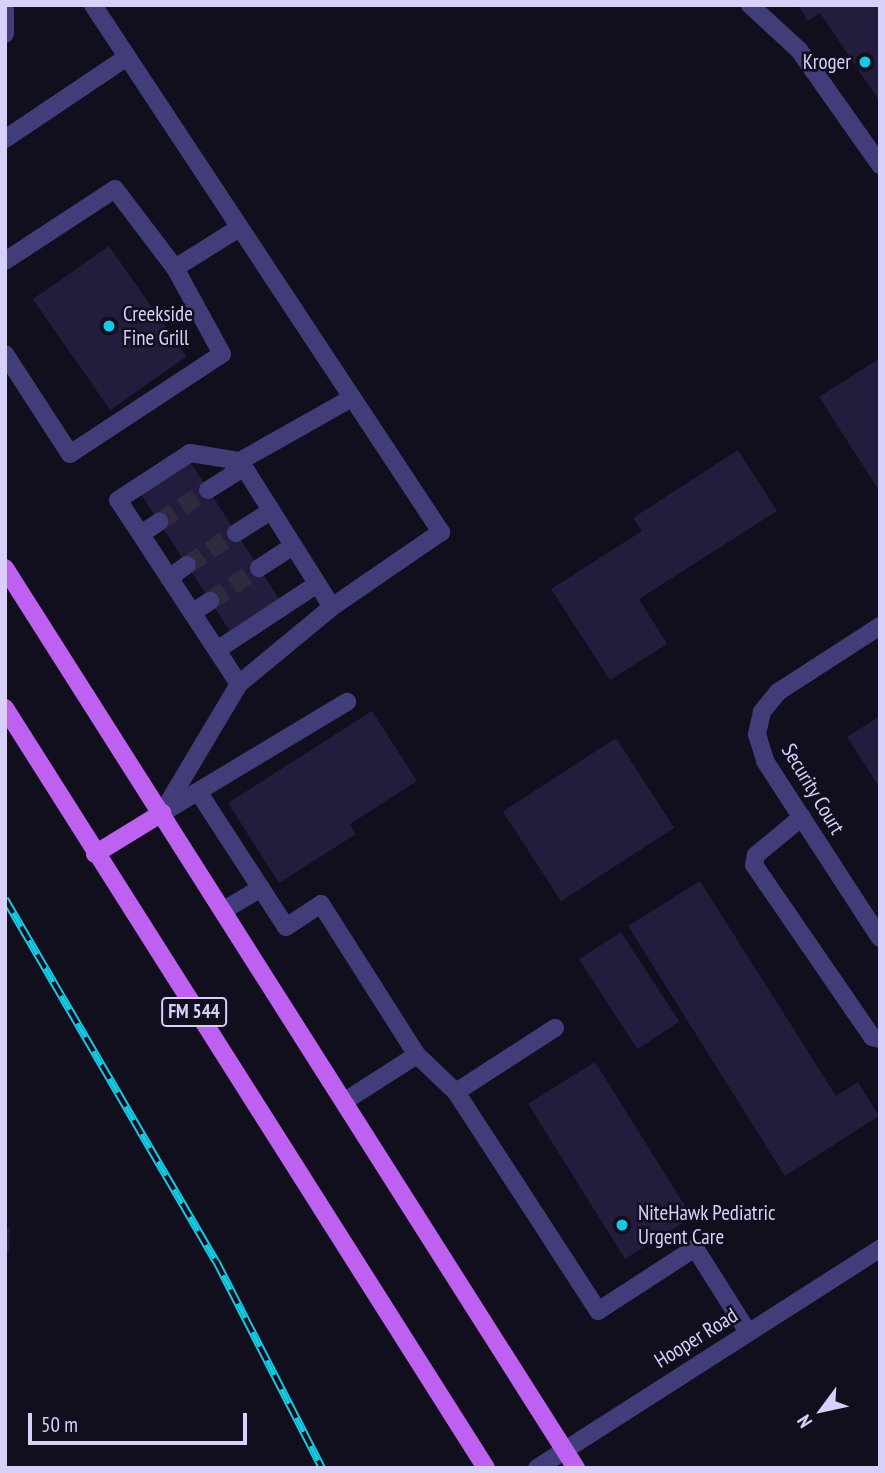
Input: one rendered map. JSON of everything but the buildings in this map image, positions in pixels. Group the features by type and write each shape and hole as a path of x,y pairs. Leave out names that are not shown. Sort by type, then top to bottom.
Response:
{"main road":[{"path":"5,568 576,1468"},
{"name":"FM 544","path":"5,708 486,1468"},
{"path":"95,854 162,813"}],"street":[{"path":"93,5 441,533 332,607 239,684 162,813"},
{"path":"750,5 770,30 799,50 875,144 880,165"},
{"path":"5,10 5,34"},
{"path":"5,139 127,57"},
{"path":"5,261 115,189 175,268 222,354 70,454 5,354"},
{"path":"175,268 239,228"},
{"path":"208,490 241,464 352,398"},
{"path":"239,684 118,500 190,453 241,464 332,607"},
{"path":"236,533 271,510"},
{"path":"141,534 159,522"},
{"path":"259,568 293,546"},
{"path":"169,578 187,565"},
{"path":"217,650 317,584"},
{"path":"192,613 210,601"},
{"name":"Security Court","path":"880,626 778,692 762,712 757,734 765,761 880,938"},
{"path":"162,813 201,796 347,702"},
{"path":"201,796 286,926 321,904 417,1055 456,1092 598,1311 695,1248 748,1332"},
{"path":"802,817 756,855 754,865 872,1037 880,1039"},
{"path":"224,910 261,888"},
{"path":"456,1092 555,1028"},
{"path":"345,1101 417,1055"},
{"name":"Hooper Road","path":"537,1468 565,1447 880,1249"}],"tunnel":[{"path":"159,522 208,490"},
{"path":"187,565 236,533"},
{"path":"210,601 259,568"}],"railway":[{"path":"5,899 216,1261 322,1468"}],"place":[{"name":"Kroger","path":"865,62"},
{"name":"Creekside Fine Grill","path":"109,326"},
{"name":"NiteHawk Pediatric Urgent Care","path":"622,1225"}]}
